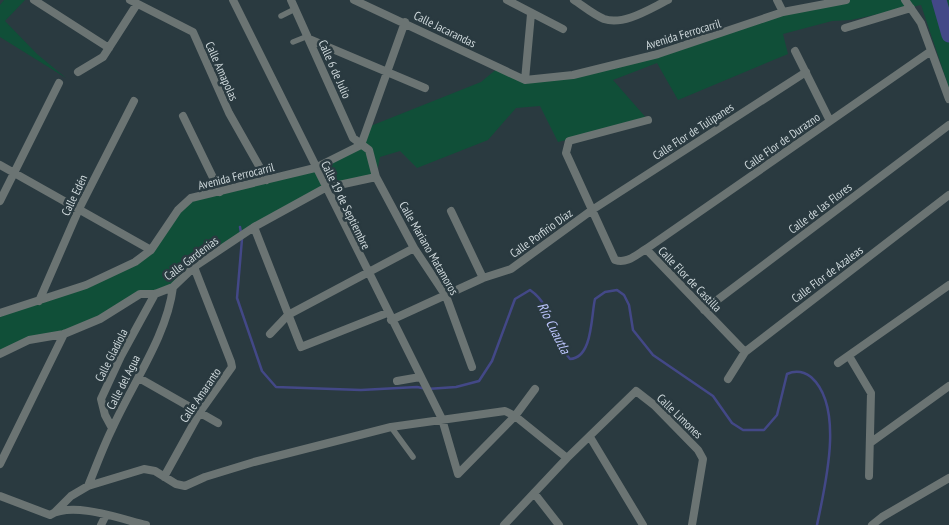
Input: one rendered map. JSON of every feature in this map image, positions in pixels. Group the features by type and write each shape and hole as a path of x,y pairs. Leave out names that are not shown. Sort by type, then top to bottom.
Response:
{"street":[{"path":"34,0 110,48"},
{"name":"Calle 19 de Septiembre","path":"233,0 315,168 442,419 458,474 515,416"},
{"name":"Calle 6 de Julio","path":"291,0 353,138 361,146"},
{"name":"Calle Jacarandas","path":"354,0 405,22 525,80"},
{"path":"507,0 531,14 564,28"},
{"path":"574,0 604,19 616,21 628,18 668,0"},
{"path":"777,0 783,12"},
{"name":"Avenida Ferrocarril","path":"525,80 573,75 658,54 783,12 846,0"},
{"path":"906,0 921,23 949,99"},
{"path":"78,72 103,57 110,48 134,2"},
{"name":"Calle Amapolas","path":"134,2 193,32 229,114 267,180"},
{"path":"845,28 911,8"},
{"path":"281,16 295,9"},
{"path":"525,80 531,14"},
{"path":"361,146 405,22"},
{"path":"293,42 309,38 425,88"},
{"path":"795,51 830,121"},
{"name":"Calle Flor de Durazno","path":"646,249 931,51"},
{"name":"Calle Flor de Tulipanes","path":"592,210 806,72"},
{"path":"0,201 59,84"},
{"name":"Calle Edén","path":"38,301 79,209 134,101"},
{"path":"183,116 220,192"},
{"name":"Calle Flor de Castilla","path":"648,120 568,142 565,147 566,153 615,260 625,262 646,249 745,352"},
{"name":"Calle de las Flores","path":"704,310 949,125"},
{"name":"Avenida Ferrocarril","path":"0,313 86,285 135,262 151,250 178,210 191,198 315,168 361,146"},
{"name":"Calle Mariano Matamoros","path":"361,146 369,150 376,178 414,248 446,296 472,367"},
{"path":"0,164 151,250"},
{"path":"325,188 376,178"},
{"name":"Calle Gardenias","path":"0,354 29,340 64,334 100,319 140,294 155,294 173,288 194,267 254,227 325,188"},
{"name":"Calle Flor de Azaleas","path":"728,379 745,352 949,195"},
{"name":"Calle Porfirio Díaz","path":"288,315 301,347 446,296 483,278 511,269 592,210"},
{"path":"451,211 483,278"},
{"path":"254,227 288,315"},
{"path":"270,334 288,315 414,248"},
{"name":"Calle Amaranto","path":"164,477 200,412 229,374 231,362 194,267"},
{"path":"838,363 949,285"},
{"name":"Calle del Agua","path":"88,486 112,428 139,378 171,304 173,288"},
{"name":"Calle Gladiola","path":"112,428 105,415 101,400 121,356 155,294"},
{"path":"0,464 64,334"},
{"path":"849,356 871,393 869,476"},
{"path":"397,381 420,377"},
{"path":"139,378 218,423"},
{"path":"870,443 949,386"},
{"path":"515,416 536,389"},
{"name":"Calle Limones","path":"590,437 636,391 654,405 698,450 703,459 692,525"},
{"path":"0,496 50,515 71,496 88,486 144,469 155,471 176,484 185,486 205,477 254,462 391,427 505,411 515,416 567,458"},
{"path":"391,427 413,457"},
{"path":"504,525 567,458 590,437 643,525"},
{"path":"872,525 882,517 949,478"},
{"path":"534,493 559,525"},
{"path":"71,496 76,509"},
{"path":"55,512 76,509 146,525"},
{"path":"101,525 106,515"}],"green space":[{"path":"4,0 25,0 5,21 37,54 66,78 0,37 0,5"},
{"path":"842,0 949,0 949,88 921,5 851,20 832,21 783,34 788,54 678,100 657,63 613,80 648,120 558,142 540,106 516,108 488,140 417,168 400,151 380,157 376,177 325,188 254,227 173,287 140,294 64,334 29,340 0,354 0,313 86,285 151,250 191,198 315,168 361,145 368,127 481,82 499,67 525,80 550,79 681,47 783,12"}],"waterway":[{"path":"939,0 949,35"},
{"name":"Río Cuautla","path":"240,227 242,239 237,298 262,371 276,387 361,390 417,387 427,389 456,387 479,381 492,361 515,299 530,290 544,305 559,342 570,359 578,357 587,344 595,299 605,292 617,290 624,295 629,305 633,330 653,355 713,396 732,423 743,430 764,430 777,415 787,374 793,372 805,373 811,377 821,390 827,407 830,427 828,469 817,525"}]}
